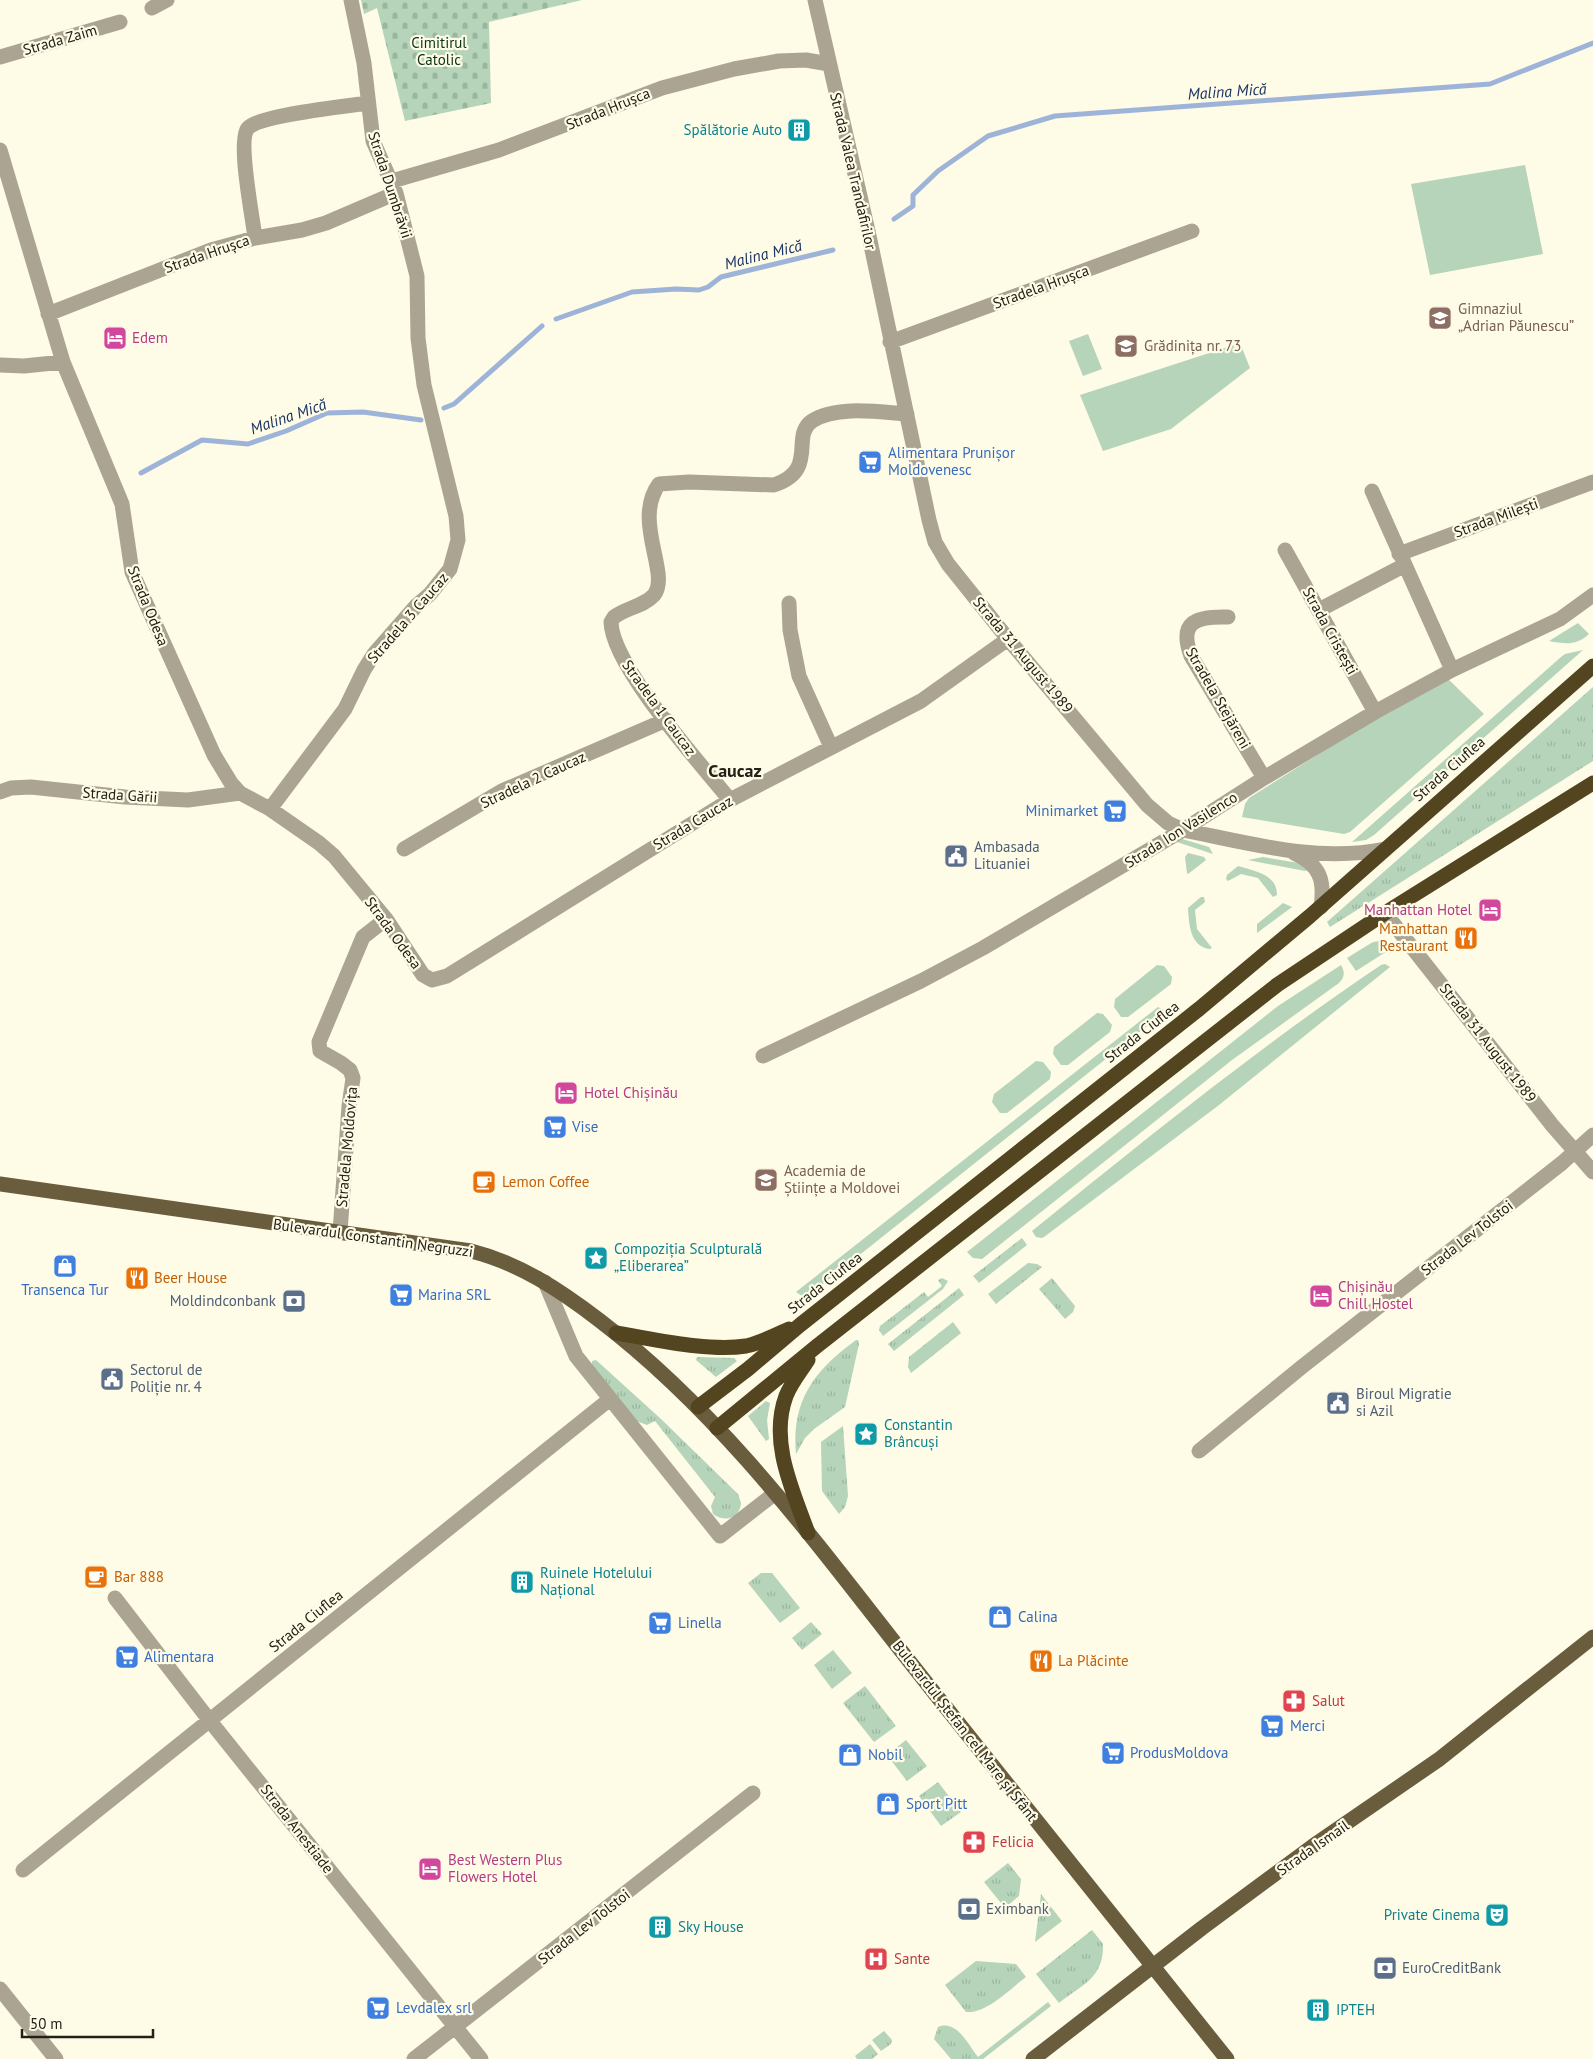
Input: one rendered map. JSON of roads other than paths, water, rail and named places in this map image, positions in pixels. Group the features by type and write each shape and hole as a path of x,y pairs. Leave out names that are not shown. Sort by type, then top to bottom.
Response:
{"highway":[{"name":"Strada Ciuflea","path":"698,1406 748,1369 800,1325 1199,1009 1321,907 1593,666"},
{"path":"717,1428 817,1346 1216,1032 1310,962 1593,783"},
{"path":"616,1333 728,1348 748,1346 800,1325"},
{"path":"808,1533 788,1476 780,1436 786,1396 817,1346"}],"main road":[{"name":"Bulevardul Constantin Negruzzi","path":"0,1184 340,1232 493,1257 545,1282 616,1333 643,1355 698,1406"},
{"name":"Bulevardul Ștefan cel Mare și Sfânt","path":"698,1406 808,1533 1227,2059"},
{"name":"Strada Ismail","path":"1033,2059 1305,1852 1438,1760 1593,1637"}],"street":[{"path":"152,8 167,0"},
{"name":"Strada Dumbrăvii","path":"351,0 364,63 374,141 394,187 417,276 420,356 426,396 435,430"},
{"name":"Strada Valea Trandafirilor","path":"814,0 868,230 890,342"},
{"name":"Strada Zaim","path":"0,57 120,22"},
{"name":"Strada Hrușca","path":"48,314 211,250 255,238 326,224 394,187 499,150 662,88 754,64 806,60 829,64"},
{"path":"255,238 243,143 248,128 255,123 282,117 368,103"},
{"name":"Strada Odesa","path":"0,150 64,362 122,504 132,572 214,755 231,783 240,793 270,809 319,843 334,856 386,919 423,975 432,980"},
{"name":"Stradela Hrușca","path":"890,342 1192,232"},
{"name":"Strada 31 August 1989","path":"890,342 935,542 948,564 1008,639 1147,805 1168,823 1183,830 1290,851 1352,854 1385,849"},
{"path":"0,365 24,366 64,362"},
{"name":"Stradela 1 Caucaz","path":"730,800 666,720 625,664 616,647 611,622 619,613 648,600 658,588 659,577 649,524 649,503 652,494 659,484 688,482 774,485 785,481 796,473 802,455 804,431 811,421 837,413 854,411 907,414"},
{"name":"Stradela 3 Caucaz","path":"270,809 345,709 374,654 416,606 430,594 450,569 458,540 456,516 435,430"},
{"name":"Strada Milești","path":"1318,610 1402,560 1593,482"},
{"path":"1372,491 1452,670"},
{"name":"Strada Cristești","path":"1285,550 1375,712"},
{"name":"Strada Ion Vasilenco","path":"763,1056 983,948 1183,830 1264,778 1375,712 1452,670 1560,619 1593,594"},
{"path":"789,603 790,630 799,676 831,748"},
{"name":"Stradela Stejăreni","path":"1228,617 1206,617 1192,623 1188,628 1186,641 1191,656 1264,778"},
{"name":"Strada Caucaz","path":"432,980 447,976 730,800 921,701 1008,639"},
{"name":"Stradela 2 Caucaz","path":"404,849 502,791 666,720"},
{"name":"Strada Gării","path":"0,792 11,788 31,787 125,797 188,800 240,793"},
{"name":"Strada 31 August 1989","path":"1290,851 1303,857 1318,872 1323,891 1321,907"},
{"name":"Strada 31 August 1989","path":"1385,913 1593,1172"},
{"name":"Stradela Moldovița","path":"340,1232 348,1106 353,1078 350,1070 320,1051 319,1042 363,937 386,919"},
{"name":"Strada Lev Tolstoi","path":"1199,1451 1303,1366 1562,1164 1593,1135"},
{"path":"545,1282 576,1356 720,1536 774,1494"},
{"name":"Strada Ciuflea","path":"22,1870 610,1399"},
{"name":"Strada Anestiade","path":"115,1598 210,1721 481,2059"},
{"name":"Strada Lev Tolstoi","path":"414,2059 752,1793"},
{"path":"0,1989 56,2059"}],"waterway":[{"name":"Malina Mică","path":"894,219 913,206 913,195 938,171 988,136 1055,116 1490,84 1593,43"},
{"name":"Malina Mică","path":"556,319 632,292 676,289 699,290 708,287 721,277 833,250"},
{"name":"Malina Mică","path":"444,408 454,404 542,326"},
{"name":"Malina Mică","path":"141,473 202,440 248,444 286,431 327,413 363,412 421,420"}],"place":[{"name":"Spălătorie Auto","path":"799,130"},
{"name":"Gimnaziul „Adrian Păunescu”","path":"1440,318"},
{"name":"Edem","path":"115,338"},
{"name":"Grădinița nr. 73","path":"1126,346"},
{"name":"Alimentara Prunișor Moldovenesc","path":"870,462"},
{"name":"Minimarket","path":"1115,811"},
{"name":"Ambasada Lituaniei","path":"956,856"},
{"name":"Manhattan Hotel","path":"1490,910"},
{"name":"Manhattan Restaurant","path":"1466,938"},
{"name":"Hotel Chișinău","path":"566,1093"},
{"name":"Vise","path":"555,1127"},
{"name":"Academia de Științe a Moldovei","path":"766,1180"},
{"name":"Lemon Coffee","path":"484,1182"},
{"name":"Compoziția Sculpturală „Eliberarea”","path":"596,1258"},
{"name":"Transenca Tur","path":"65,1266"},
{"name":"Beer House","path":"137,1278"},
{"name":"Marina SRL","path":"401,1295"},
{"name":"Chișinău Chill Hostel","path":"1321,1296"},
{"name":"Moldindconbank","path":"294,1301"},
{"name":"Sectorul de Poliție nr. 4","path":"112,1379"},
{"name":"Biroul Migratie si Azil","path":"1338,1403"},
{"name":"Constantin Brâncuși","path":"866,1434"},
{"name":"Bar 888","path":"96,1577"},
{"name":"Ruinele Hotelului Național","path":"522,1582"},
{"name":"Calina","path":"1000,1617"},
{"name":"Linella","path":"660,1623"},
{"name":"Alimentara","path":"127,1657"},
{"name":"La Plăcinte","path":"1041,1661"},
{"name":"Salut","path":"1294,1701"},
{"name":"Merci","path":"1272,1726"},
{"name":"ProdusMoldova","path":"1113,1753"},
{"name":"Nobil","path":"850,1755"},
{"name":"Sport Pitt","path":"888,1804"},
{"name":"Felicia","path":"974,1842"},
{"name":"Best Western Plus Flowers Hotel","path":"430,1869"},
{"name":"Eximbank","path":"969,1909"},
{"name":"Private Cinema","path":"1497,1915"},
{"name":"Sky House","path":"660,1927"},
{"name":"Sante","path":"876,1959"},
{"name":"EuroCreditBank","path":"1385,1968"},
{"name":"Levdalex srl","path":"378,2008"},
{"name":"IPTEH","path":"1318,2010"}],"district":[{"name":"Caucaz","path":"735,771"}],"park label":[{"name":"Cimitirul Catolic","path":"439,52"}]}
